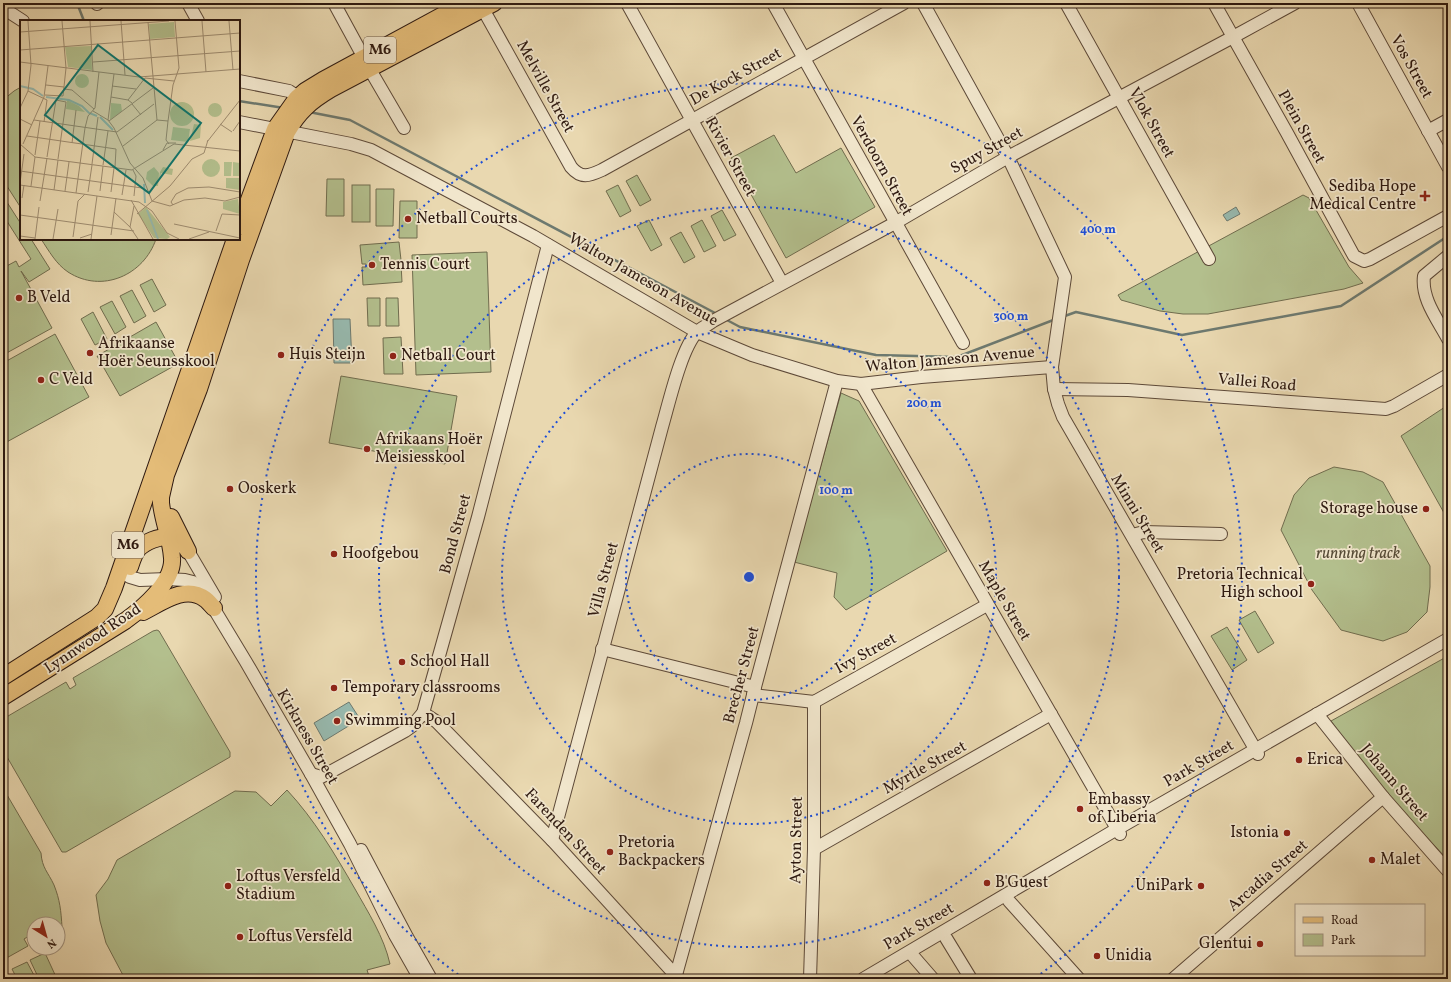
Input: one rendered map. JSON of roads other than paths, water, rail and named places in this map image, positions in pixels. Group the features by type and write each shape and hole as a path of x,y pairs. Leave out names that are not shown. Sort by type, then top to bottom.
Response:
{"main road":[{"name":"M6","path":"240,224 282,128 302,99 331,89 367,63 465,3"},
{"name":"M6","path":"367,63 489,6"},
{"name":"M6","path":"160,480 192,386 241,260 282,128"},
{"name":"M6","path":"192,386 235,240"},
{"name":"Lynnwood Road","path":"3,698 125,621 141,609 167,578 172,569 172,558 169,537 162,513 160,480"},
{"name":"Lynnwood Road","path":"3,677 101,614 123,573 160,480"},
{"path":"160,480 173,522 188,551"},
{"path":"123,573 138,549 150,541 158,538 169,537"},
{"path":"125,621 183,593 197,594 205,599 214,608"}],"street":[{"path":"188,3 197,20"},
{"path":"334,3 404,128"},
{"name":"Rivier Street","path":"627,3 782,284"},
{"name":"Verdoorn Street","path":"773,3 963,343"},
{"name":"De Kock Street","path":"583,175 589,175 602,170 904,3"},
{"name":"Minni Street","path":"923,3 1008,157 1065,277 1052,367 1054,389 1058,404 1070,430 1257,752"},
{"name":"Vlok Street","path":"1066,3 1209,259"},
{"name":"Plein Street","path":"1214,3 1354,256 1364,261 1370,259 1448,216"},
{"name":"Spuy Street","path":"697,332 712,321 726,315 895,223 1008,157 1295,3"},
{"name":"Vos Street","path":"1358,3 1448,167"},
{"name":"Melville Street","path":"489,6 571,167 576,173 583,175"},
{"path":"3,8 21,20"},
{"path":"240,81 289,91 302,99"},
{"path":"1428,131 1448,120"},
{"name":"Walton Jameson Avenue","path":"240,122 282,128 371,150 548,245 697,332 752,355 837,381 861,384 1052,367"},
{"name":"Bond Street","path":"316,776 405,731 412,726 423,713 478,517 548,245"},
{"path":"1448,256 1424,276 1423,283 1425,296 1448,339"},
{"name":"Villa Street","path":"552,840 602,649 677,376 686,349 697,332"},
{"name":"Vallei Road","path":"1054,389 1128,390 1386,409 1394,406 1448,375"},
{"name":"Brecher Street","path":"677,977 837,381"},
{"name":"Maple Street","path":"861,384 1119,832"},
{"path":"1132,535 1144,532 1221,534"},
{"name":"Kirkness Street","path":"169,537 188,551 269,691 316,776 319,790 350,844 392,929 420,979"},
{"name":"Kirkness Street","path":"123,573 140,580 167,578 193,582 205,594 357,841 407,937 431,979"},
{"name":"Ivy Street","path":"814,702 987,604"},
{"name":"Park Street","path":"863,979 1008,898 1448,639"},
{"name":"Park Street","path":"1318,716 1448,646"},
{"path":"602,649 754,691 814,702"},
{"name":"Ayton Street","path":"810,979 814,849 814,702"},
{"name":"Farenden Street","path":"423,713 437,722 552,840 677,977"},
{"name":"Myrtle Street","path":"814,849 1051,714"},
{"name":"Johann Street","path":"1318,716 1383,797 1448,871"},
{"name":"Arcadia Street","path":"1173,979 1383,797"},
{"path":"357,841 362,858 362,870 372,876 381,886"},
{"path":"1008,898 1079,979"},
{"name":"Park Street","path":"876,979 946,938 1008,898"},
{"path":"946,938 971,979"},
{"path":"913,956 933,979"}],"water":[{"path":"1236,207 1240,214 1227,221 1223,215"},
{"path":"333,319 350,319 352,363 334,363"},
{"name":"Swimming Pool","path":"349,702 360,719 324,741 314,723"}],"waterway":[{"path":"77,3 84,20"},
{"path":"240,101 284,108"},
{"path":"309,112 350,120 717,314"},
{"path":"1062,317 1076,312 1182,335 1341,306 1448,236"},
{"path":"725,319 740,327 876,355 957,357 1056,319"}],"place":[{"name":"Sediba Hope Medical Centre","path":"1425,196"},
{"name":"Netball Courts","path":"408,219"},
{"name":"Tennis Court","path":"372,265"},
{"name":"B Veld","path":"19,298"},
{"name":"Afrikaanse Hoër Seunsskool","path":"90,353"},
{"name":"Huis Steijn","path":"281,355"},
{"name":"Netball Court","path":"393,356"},
{"name":"C Veld","path":"41,380"},
{"name":"Afrikaans Hoër Meisiesskool","path":"367,449"},
{"name":"Ooskerk","path":"230,489"},
{"name":"Storage house","path":"1426,509"},
{"name":"Hoofgebou","path":"334,554"},
{"name":"Pretoria Technical High school","path":"1311,584"},
{"name":"School Hall","path":"402,662"},
{"name":"Temporary classrooms","path":"334,688"},
{"name":"Swimming Pool","path":"337,721"},
{"name":"Erica","path":"1299,760"},
{"name":"Embassy of Liberia","path":"1080,809"},
{"name":"Istonia","path":"1287,833"},
{"name":"Pretoria Backpackers","path":"610,852"},
{"name":"Malet","path":"1372,860"},
{"name":"B'Guest","path":"987,883"},
{"name":"Loftus Versfeld Stadium","path":"228,886"},
{"name":"UniPark","path":"1201,886"},
{"name":"Loftus Versfeld","path":"240,937"},
{"name":"Glentui","path":"1260,944"},
{"name":"Unidia","path":"1097,956"}],"park label":[{"name":"running track","path":"1358,554"}]}
